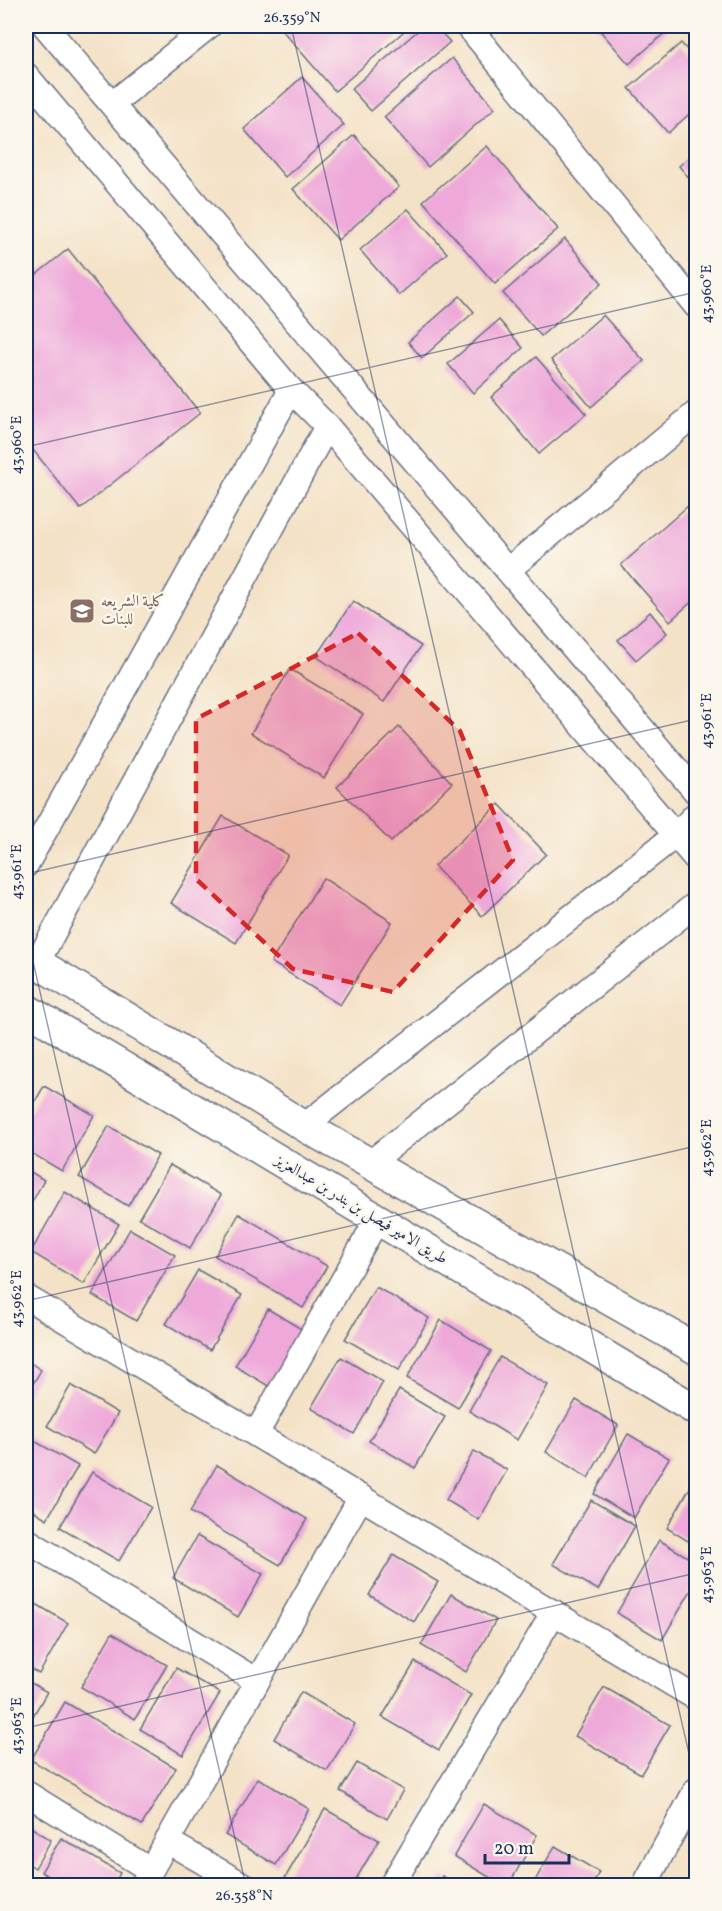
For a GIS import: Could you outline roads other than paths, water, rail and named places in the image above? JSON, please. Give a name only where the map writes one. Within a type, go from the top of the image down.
[{"type":"street","points":[[45,26],[696,792]]},
{"type":"street","points":[[112,104],[209,26]]},
{"type":"street","points":[[468,26],[696,306]]},
{"type":"street","points":[[26,75],[291,390],[327,426],[696,860]]},
{"type":"street","points":[[26,865],[291,390]]},
{"type":"street","points":[[508,570],[696,413]]},
{"type":"street","points":[[327,426],[31,960],[304,1126],[696,1349]]},
{"type":"street","points":[[304,1126],[676,835],[696,814]]},
{"type":"street","points":[[370,1163],[696,904]]},
{"type":"street","name":"طريق الامير فيصل بن بندر بن عبدالعزيز","points":[[26,1010],[696,1410]]},
{"type":"street","points":[[256,1434],[377,1220]]},
{"type":"street","points":[[26,1297],[696,1698]]},
{"type":"street","points":[[26,1793],[146,1878],[361,1497]]},
{"type":"street","points":[[26,1540],[257,1682]]},
{"type":"street","points":[[392,1886],[554,1612]]},
{"type":"street","points":[[644,1886],[696,1790]]},
{"type":"street","points":[[167,1841],[245,1886]]},
{"type":"place","name":"كلية الشريعه للبنات","points":[[82,611]]}]
